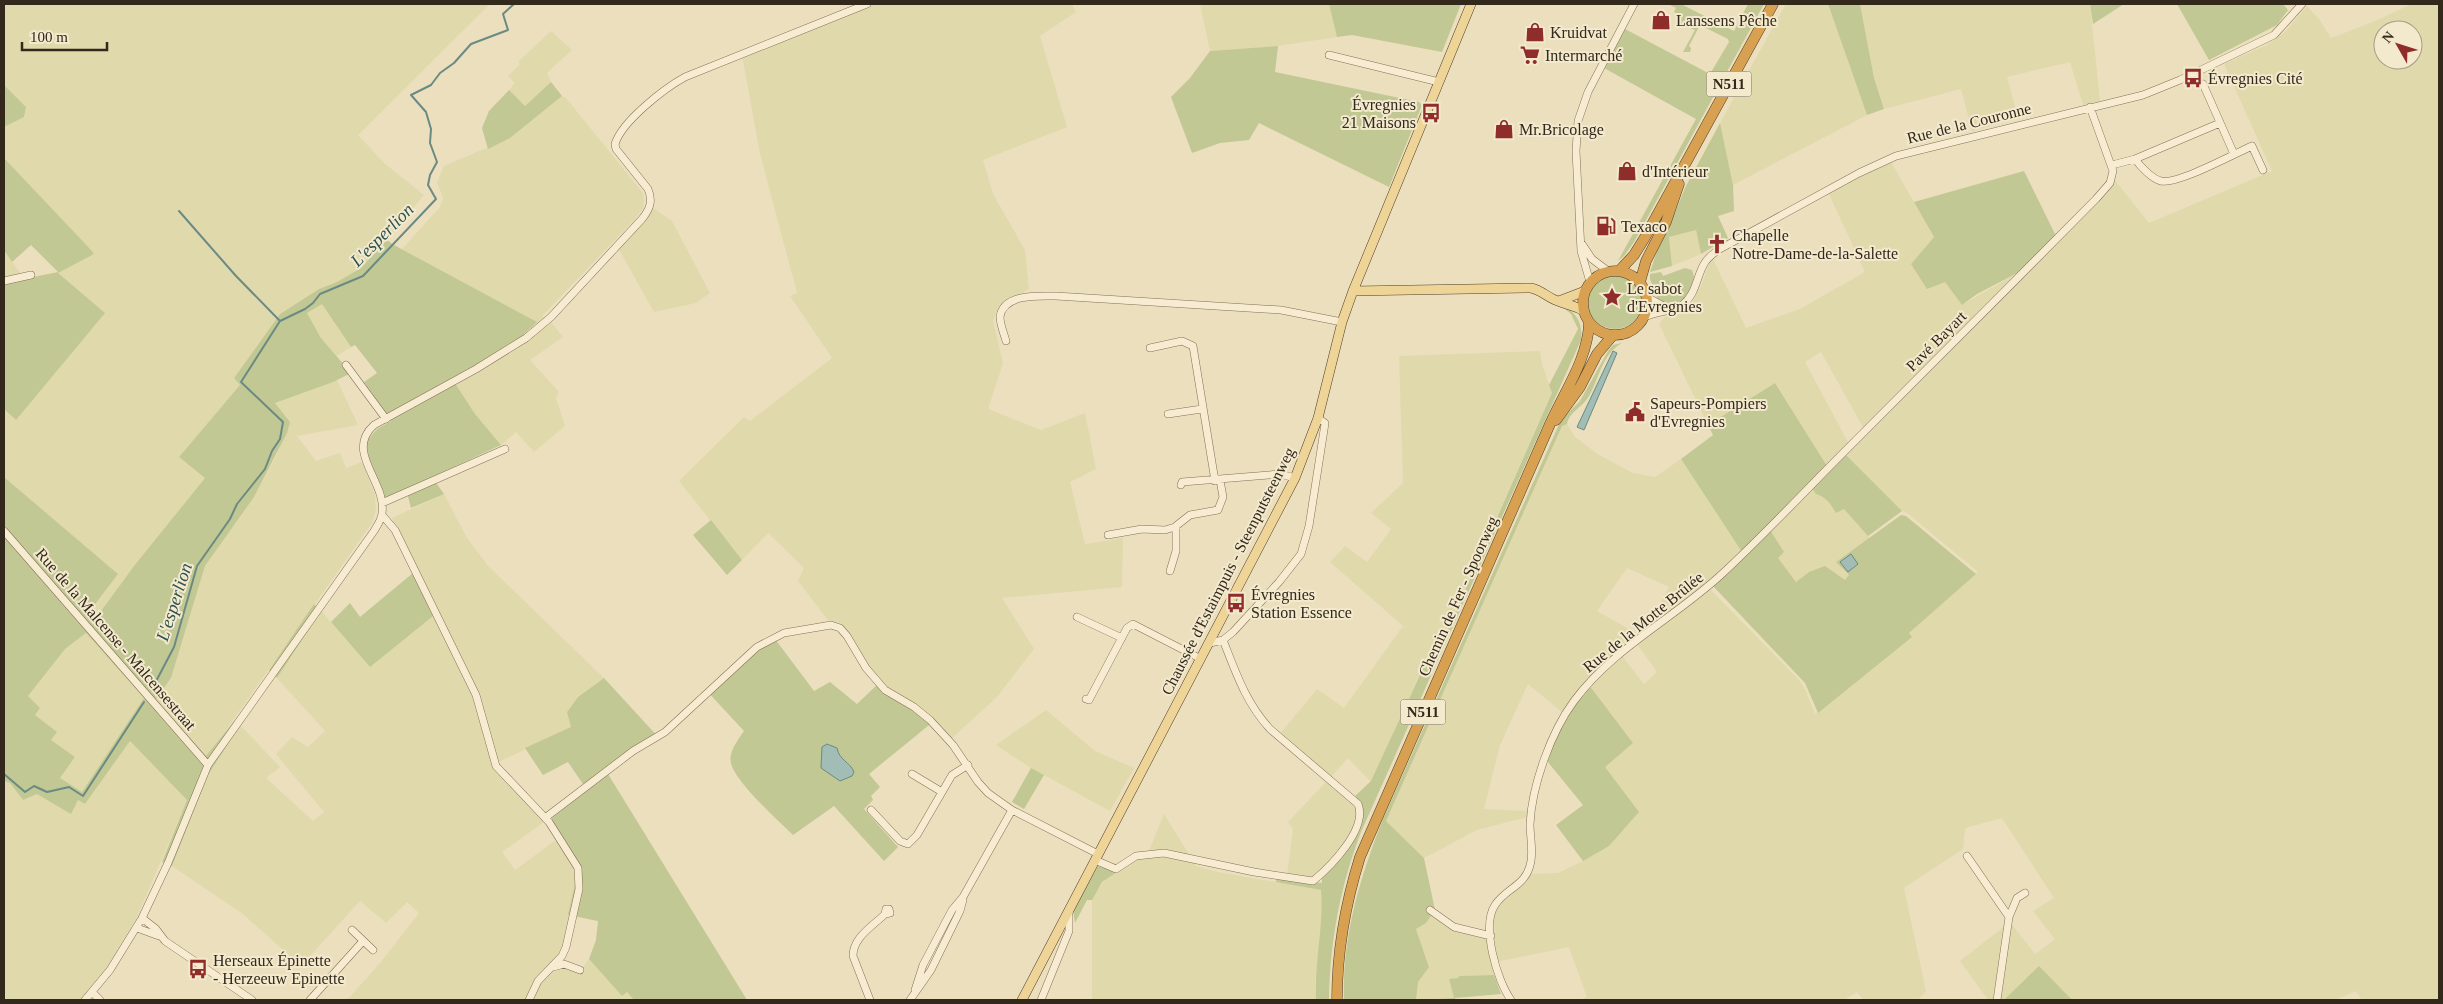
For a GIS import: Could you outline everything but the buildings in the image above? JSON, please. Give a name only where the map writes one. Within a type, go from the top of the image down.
[{"type":"highway","name":"N511","points":[[1619,271],[1644,239],[1773,4]]},
{"type":"highway","name":"N511","points":[[1640,282],[1646,261],[1672,208],[1685,164]]},
{"type":"highway","points":[[1613,336],[1596,329],[1589,323],[1584,312],[1587,287],[1608,271],[1631,274],[1640,282],[1647,297],[1645,317]]},
{"type":"highway","name":"Chemin de Fer - Spoorweg","points":[[1547,433],[1580,387],[1597,354],[1613,336],[1632,331],[1645,317]]},
{"type":"highway","name":"Chemin de Fer - Spoorweg","points":[[1337,1000],[1337,965],[1343,923],[1360,857],[1557,408],[1583,354],[1588,337],[1589,323]]},
{"type":"main road","name":"Chaussée d'Estaimpuis - Steenputsteenweg","points":[[1022,1000],[1295,478],[1318,418],[1342,322],[1353,292],[1471,4]]},
{"type":"main road","points":[[1558,301],[1587,287]]},
{"type":"main road","points":[[1353,292],[1531,288],[1584,312]]},
{"type":"street","points":[[85,1000],[110,970],[142,918],[168,863],[208,765],[374,531],[382,515],[382,503],[362,446],[366,432],[526,338],[551,317],[642,219],[651,206],[651,196],[642,181],[616,149],[615,144],[622,131],[658,94],[685,77],[867,4]]},
{"type":"street","points":[[1587,287],[1581,251],[1576,151],[1578,121],[1588,92],[1634,4]]},
{"type":"street","name":"Rue de la Couronne","points":[[1645,317],[1678,308],[1690,298],[1705,262],[1718,250],[1859,173],[1896,156],[1936,144],[2143,95],[2242,52],[2274,35],[2302,4]]},
{"type":"street","points":[[1329,55],[1439,82]]},
{"type":"street","points":[[2202,84],[2234,154]]},
{"type":"street","points":[[2090,107],[2112,165],[2135,158],[2220,123]]},
{"type":"street","points":[[2135,158],[2159,181],[2166,181],[2182,178],[2252,146],[2263,170]]},
{"type":"street","name":"Pavé Bayart","points":[[1723,573],[2096,199],[2110,182],[2113,171],[2112,165]]},
{"type":"street","points":[[1582,244],[1592,259],[1608,271]]},
{"type":"street","points":[[4,281],[31,275]]},
{"type":"street","points":[[1006,341],[1000,318],[1003,312],[1011,303],[1029,296],[1281,310],[1342,322]]},
{"type":"street","points":[[1647,297],[1669,309]]},
{"type":"street","points":[[1108,535],[1142,529],[1165,530],[1175,527],[1190,514],[1218,510],[1223,497],[1217,480],[1202,409],[1193,346],[1182,341],[1150,348]]},
{"type":"street","points":[[346,365],[386,419]]},
{"type":"street","points":[[1168,414],[1202,409]]},
{"type":"street","points":[[1210,643],[1223,640],[1279,582],[1301,554],[1310,526],[1325,423],[1318,418]]},
{"type":"street","points":[[382,503],[505,449]]},
{"type":"street","points":[[1182,485],[1182,482],[1280,474],[1295,478]]},
{"type":"street","points":[[382,515],[395,530],[476,695],[496,766],[545,818],[575,863],[580,878],[566,947],[562,956],[538,981],[529,1000]]},
{"type":"street","points":[[1170,570],[1176,550],[1175,527]]},
{"type":"street","name":"Rue de la Malcense - Malcensestraat","points":[[4,531],[208,765]]},
{"type":"street","name":"Rue de la Motte Brûlée","points":[[1511,1000],[1498,977],[1491,936],[1491,921],[1495,904],[1520,884],[1531,861],[1530,824],[1542,764],[1569,708],[1587,686],[1615,660],[1723,573]]},
{"type":"street","points":[[1077,617],[1122,638]]},
{"type":"street","points":[[1086,699],[1089,700],[1127,628],[1133,624],[1201,659]]},
{"type":"street","points":[[545,818],[633,751],[664,732],[757,647],[784,633],[822,625],[832,625],[840,628],[885,690],[914,707],[930,720],[953,745],[978,782],[988,793],[1012,810],[1116,869],[1136,856],[1164,853],[1254,872],[1313,881],[1342,852],[1358,822],[1360,809],[1353,799],[1259,718],[1243,693],[1223,640]]},
{"type":"street","points":[[871,810],[900,841],[908,844],[917,834],[952,775],[968,765]]},
{"type":"street","points":[[912,774],[942,792]]},
{"type":"street","points":[[910,1000],[915,990],[931,970],[960,911],[963,897],[1012,810]]},
{"type":"street","points":[[1967,856],[2010,918]]},
{"type":"street","points":[[1997,1000],[2010,918],[2017,898],[2025,893]]},
{"type":"street","points":[[1040,1000],[1069,931],[1069,910]]},
{"type":"street","points":[[1430,910],[1454,927],[1491,936]]},
{"type":"street","points":[[870,1000],[853,956],[853,950],[859,938],[885,914]]},
{"type":"street","points":[[142,918],[156,929],[159,936]]},
{"type":"street","points":[[136,928],[159,936],[252,1000]]},
{"type":"street","points":[[352,930],[373,950]]},
{"type":"street","points":[[310,1000],[363,941]]},
{"type":"street","points":[[552,968],[564,964],[580,970]]},
{"type":"street","points":[[92,992],[100,1000]]},
{"type":"shaded area","points":[[4,4],[490,4],[358,135],[384,163],[424,195],[375,255],[361,268],[337,282],[319,289],[280,314],[234,378],[240,385],[179,457],[205,478],[134,566],[93,622],[87,616],[118,574],[4,477],[4,409],[16,420],[58,272],[94,254],[4,158],[4,127],[24,117],[26,107],[4,85]]},
{"type":"shaded area","points":[[867,4],[1072,4],[1076,12],[1040,36],[1067,127],[983,160],[993,194],[1025,250],[1029,289],[999,305],[993,321],[1003,363],[988,409],[1041,430],[1085,413],[1096,469],[1070,482],[1085,544],[1123,538],[1122,587],[1002,598],[1034,649],[997,697],[951,739],[880,682],[840,623],[828,620],[798,581],[804,568],[768,533],[742,560],[679,481],[744,417],[750,421],[832,358],[790,296],[797,293],[760,154],[742,55]]},
{"type":"shaded area","points":[[1200,4],[1329,4],[1337,37],[1278,46],[1210,51]]},
{"type":"shaded area","points":[[1786,4],[1828,4],[1867,115],[1733,185],[1720,123]]},
{"type":"shaded area","points":[[1860,4],[2090,4],[2100,101],[2083,105],[2070,62],[2007,77],[2018,118],[1972,131],[1961,89],[1884,109],[1874,78]]},
{"type":"shaded area","points":[[2411,4],[2439,4],[2439,1000],[2362,1000],[2356,991],[2335,1000],[1988,1000],[1960,961],[2010,922],[2035,954],[2055,939],[2033,911],[2054,898],[2002,818],[1965,828],[1963,849],[1904,888],[1926,991],[1918,1000],[1863,1000],[1857,992],[1844,1000],[1580,1000],[1587,997],[1569,947],[1496,962],[1494,921],[1496,909],[1520,887],[1529,874],[1558,873],[1583,861],[1604,766],[1633,743],[1589,685],[1622,656],[1644,684],[1657,672],[1637,644],[1709,588],[1799,680],[1806,691],[1815,714],[1911,637],[1909,633],[1978,572],[1906,512],[1902,511],[1845,454],[2114,179],[2149,223],[2272,171],[2224,64],[2267,45],[2286,31],[2307,6],[2319,19],[2331,38],[2373,22],[2373,70],[2423,70],[2423,20],[2378,20]]},
{"type":"shaded area","points":[[551,31],[572,50],[547,73],[551,82],[525,106],[509,90],[515,83],[508,76],[520,64],[518,62]]},
{"type":"shaded area","points":[[562,96],[566,98],[643,193],[644,199],[643,208],[636,218],[542,316],[551,322],[563,337],[530,360],[559,392],[556,398],[565,426],[534,452],[516,432],[501,445],[475,414],[453,380],[515,342],[536,322],[402,249],[440,207],[443,198],[437,182],[444,166],[510,138]]},
{"type":"shaded area","points":[[1891,162],[1934,237],[1911,264],[1945,281],[1962,305],[2021,271],[1864,429],[1821,352],[1805,362],[1849,444],[1827,466],[1775,383],[1708,425],[1659,324],[1665,317],[1681,312],[1690,306],[1701,286],[1712,257],[1746,328],[1800,309],[1865,272],[1828,192]]},
{"type":"shaded area","points":[[649,205],[672,221],[710,293],[696,303],[654,312],[617,246]]},
{"type":"shaded area","points":[[1696,230],[1701,254],[1672,266],[1669,237]]},
{"type":"shaded area","points":[[4,250],[12,262],[23,277],[4,283]]},
{"type":"shaded area","points":[[322,303],[351,347],[337,356],[321,338],[307,313]]},
{"type":"shaded area","points":[[1540,351],[1542,364],[1552,393],[1435,656],[1430,651],[1371,782],[1348,758],[1331,777],[1279,735],[1317,689],[1344,708],[1403,626],[1330,562],[1345,546],[1367,562],[1391,529],[1371,513],[1403,483],[1399,356]]},
{"type":"shaded area","points":[[337,380],[358,425],[297,436],[316,461],[340,453],[346,468],[362,462],[375,494],[376,509],[372,523],[207,757],[156,699],[171,678],[205,566],[254,497],[276,457],[290,422],[275,403]]},
{"type":"shaded area","points":[[1567,424],[1575,437],[1599,455],[1633,473],[1655,477],[1681,459],[1742,552],[1665,617],[1658,607],[1669,587],[1627,568],[1597,611],[1641,636],[1594,673],[1563,713],[1528,684],[1500,745],[1484,809],[1528,811],[1527,817],[1477,830],[1424,858],[1386,821],[1562,426]]},
{"type":"shaded area","points":[[1812,488],[1828,501],[1836,513],[1844,508],[1870,538],[1836,562],[1849,576],[1845,580],[1809,572],[1796,582],[1777,558],[1770,530]]},
{"type":"shaded area","points":[[444,494],[467,538],[489,567],[604,678],[578,697],[567,712],[572,727],[492,765],[544,822],[502,852],[515,870],[556,840],[575,870],[575,884],[562,948],[555,960],[583,967],[589,959],[622,996],[627,992],[634,1000],[347,1000],[381,962],[419,913],[407,902],[386,923],[360,901],[301,966],[243,914],[172,866],[208,775],[240,725],[280,767],[266,778],[313,821],[324,812],[276,754],[292,737],[308,747],[325,731],[277,678],[321,611],[370,667],[413,573],[417,569],[392,518]]},
{"type":"shaded area","points":[[86,633],[145,698],[82,792],[59,778],[75,757],[51,740],[56,732],[35,715],[28,696],[65,649]]},
{"type":"shaded area","points":[[1046,710],[1095,751],[1134,768],[1110,811],[1031,768],[996,745]]},
{"type":"shaded area","points":[[130,741],[187,800],[137,917],[107,967],[80,1000],[4,1000],[4,781],[10,783],[23,800],[37,794],[78,800],[85,804]]},
{"type":"shaded area","points":[[1328,780],[1352,799],[1358,810],[1353,828],[1341,850],[1314,877],[1287,875],[1293,829],[1288,822]]},
{"type":"shaded area","points":[[1164,814],[1190,856],[1149,851]]},
{"type":"shaded area","points":[[1157,855],[1193,860],[1196,866],[1218,872],[1321,890],[1323,913],[1315,980],[1316,1000],[1092,1000],[1092,900],[1095,892],[1108,876],[1135,859]]},
{"type":"shaded area","points":[[1433,914],[1448,927],[1462,933],[1487,939],[1494,975],[1459,976],[1458,978],[1449,979],[1454,998],[1416,1000],[1417,982],[1429,966],[1416,929],[1426,923]]},
{"type":"green space","points":[[1329,4],[1461,4],[1442,52],[1352,35],[1337,37]]},
{"type":"green space","points":[[1668,4],[1681,4],[1734,31],[1748,4],[1764,4],[1634,242],[1618,261],[1696,119],[1604,68],[1625,29],[1710,74],[1729,42],[1728,39],[1700,25],[1689,46],[1691,48],[1690,52],[1683,52],[1695,30],[1676,22],[1678,15],[1674,12],[1676,8]]},
{"type":"green space","points":[[1828,4],[1860,4],[1874,78],[1884,109],[1867,115]]},
{"type":"green space","points":[[2090,4],[2124,4],[2093,24]]},
{"type":"green space","points":[[2177,4],[2283,4],[2288,10],[2277,25],[2209,60]]},
{"type":"green space","points":[[1278,46],[1275,72],[1419,102],[1422,105],[1389,187],[1259,123],[1249,140],[1220,143],[1192,153],[1171,97],[1190,78],[1210,51]]},
{"type":"green space","points":[[551,82],[562,96],[510,138],[488,149],[482,128],[489,111],[509,90],[525,106]]},
{"type":"green space","points":[[4,85],[26,107],[24,117],[4,127]]},
{"type":"green space","points":[[1720,123],[1733,185],[1734,211],[1718,216],[1728,238],[1701,254],[1696,230],[1669,237],[1672,266],[1650,272],[1659,245],[1670,225],[1685,188]]},
{"type":"green space","points":[[4,158],[94,254],[58,273],[105,313],[16,420],[4,409],[4,283],[58,272],[31,245],[12,262],[4,250]]},
{"type":"green space","points":[[2024,171],[2056,236],[2021,271],[1977,294],[1962,305],[1945,282],[1927,289],[1911,264],[1934,237],[1914,202]]},
{"type":"green space","points":[[387,240],[537,322],[515,342],[453,380],[475,414],[501,445],[432,477],[444,494],[411,508],[406,489],[384,499],[366,454],[366,442],[377,429],[391,421],[364,382],[377,373],[355,345],[351,347],[322,304],[307,313],[321,338],[351,373],[333,382],[275,403],[290,422],[287,433],[254,497],[205,566],[171,678],[156,699],[206,756],[235,720],[240,725],[208,775],[172,866],[162,862],[187,800],[130,741],[85,804],[78,800],[71,814],[37,794],[23,800],[10,783],[4,781],[4,477],[118,574],[87,615],[93,622],[134,566],[205,478],[179,457],[240,385],[234,378],[280,314],[319,289],[337,282],[361,268]],"holes":[[[86,633],[144,698],[82,792],[60,778],[75,757],[51,740],[57,732],[35,715],[40,708],[28,696],[65,649]]]},
{"type":"green space","points":[[1685,268],[1692,270],[1694,277],[1687,295],[1672,304],[1659,303],[1650,274],[1661,272],[1663,276]]},
{"type":"green space","points":[[1610,275],[1620,275],[1630,279],[1638,287],[1642,302],[1638,317],[1630,325],[1620,329],[1610,329],[1600,325],[1592,317],[1588,307],[1588,297],[1592,287],[1600,279]]},
{"type":"green space","points":[[1560,305],[1570,310],[1577,318],[1581,328],[1581,340],[1361,832],[1347,873],[1334,935],[1329,1000],[1316,1000],[1316,972],[1322,904],[1321,890],[1276,882],[1277,877],[1322,883],[1322,879],[1319,877],[1361,819],[1363,809],[1354,797],[1371,781],[1431,651],[1436,656],[1552,393],[1549,385],[1578,329],[1571,314]]},
{"type":"green space","points":[[1622,343],[1605,360],[1593,389],[1586,400],[1570,416],[1567,424],[1562,426],[1386,821],[1424,858],[1435,910],[1426,923],[1416,929],[1429,967],[1418,982],[1416,1000],[1344,1000],[1344,977],[1349,930],[1360,885],[1383,819],[1561,420],[1580,401],[1608,351],[1613,345]]},
{"type":"green space","points":[[1775,383],[1827,466],[1742,552],[1681,459],[1713,435],[1708,425]]},
{"type":"green space","points":[[1845,454],[1902,511],[1868,536],[1844,509],[1836,513],[1828,502],[1816,494],[1812,488]]},
{"type":"green space","points":[[1901,515],[1906,516],[1976,574],[1909,633],[1912,637],[1818,713],[1805,683],[1713,586],[1770,530],[1784,552],[1778,558],[1796,582],[1809,572],[1825,566],[1845,580],[1849,575],[1836,562]]},
{"type":"green space","points":[[711,520],[742,560],[727,575],[693,535]]},
{"type":"green space","points":[[413,573],[433,616],[370,667],[331,622],[350,603],[360,617]]},
{"type":"green space","points":[[314,604],[321,611],[277,678],[269,670]]},
{"type":"green space","points":[[772,635],[814,691],[830,682],[857,704],[880,682],[934,721],[869,774],[880,787],[871,796],[873,800],[864,809],[898,847],[884,861],[834,806],[793,835],[748,790],[734,771],[730,759],[731,755],[734,746],[744,731],[706,690],[749,651]]},
{"type":"green space","points":[[604,678],[660,739],[634,754],[608,774],[747,1000],[634,1000],[627,992],[622,996],[589,959],[596,940],[598,921],[568,915],[575,884],[575,871],[556,840],[560,836],[551,819],[587,790],[568,762],[543,775],[525,748],[571,727],[567,712],[578,697]]},
{"type":"green space","points":[[1589,685],[1633,743],[1605,767],[1639,812],[1609,846],[1583,861],[1556,825],[1583,805],[1547,761],[1565,718]]},
{"type":"green space","points":[[1031,768],[1044,775],[1024,809],[1012,802]]},
{"type":"green space","points":[[1098,866],[1117,872],[1102,882],[1092,900],[1087,900],[1075,923],[1073,910]]},
{"type":"green space","points":[[2039,966],[2072,1000],[2004,1000]]},
{"type":"green space","points":[[1494,975],[1501,994],[1455,998],[1455,1000],[1416,1000],[1454,998],[1449,979],[1458,978],[1459,976]]},
{"type":"water","points":[[1613,351],[1617,353],[1584,430],[1577,427]]},
{"type":"water","points":[[1851,554],[1858,564],[1848,572],[1840,562]]},
{"type":"water","points":[[827,744],[837,748],[840,755],[854,772],[852,776],[840,781],[821,768],[822,747]]},
{"type":"waterway","name":"L'esperlion","points":[[152,689],[174,647],[197,566],[230,519],[237,504],[265,469],[272,451],[280,439],[283,422],[241,382],[280,321],[305,309],[320,294],[363,276],[436,199],[428,185],[430,175],[437,162],[430,143],[431,129],[426,112],[411,95],[431,85],[440,73],[454,63],[471,44],[508,30],[503,14],[514,4]]},
{"type":"waterway","points":[[179,211],[236,276],[280,321]]},
{"type":"waterway","name":"L'esperlion","points":[[4,774],[25,792],[34,786],[47,792],[69,787],[83,796],[144,702]]},
{"type":"place","name":"Lanssens Pêche","points":[[1661,20]]},
{"type":"place","name":"Kruidvat","points":[[1535,32]]},
{"type":"place","name":"Intermarché","points":[[1530,55]]},
{"type":"place","name":"Évregnies Cité","points":[[2193,78]]},
{"type":"place","name":"Évregnies 21 Maisons","points":[[1431,113]]},
{"type":"place","name":"Mr.Bricolage","points":[[1504,129]]},
{"type":"place","name":"d'Intérieur","points":[[1627,171]]},
{"type":"place","name":"Texaco","points":[[1606,226]]},
{"type":"place","name":"Chapelle Notre-Dame-de-la-Salette","points":[[1717,244]]},
{"type":"place","name":"Le sabot d'Evregnies","points":[[1612,297]]},
{"type":"place","name":"Sapeurs-Pompiers d'Evregnies","points":[[1635,412]]},
{"type":"place","name":"Évregnies Station Essence","points":[[1236,603]]},
{"type":"place","name":"Herseaux Épinette - Herzeeuw Epinette","points":[[198,969]]}]
